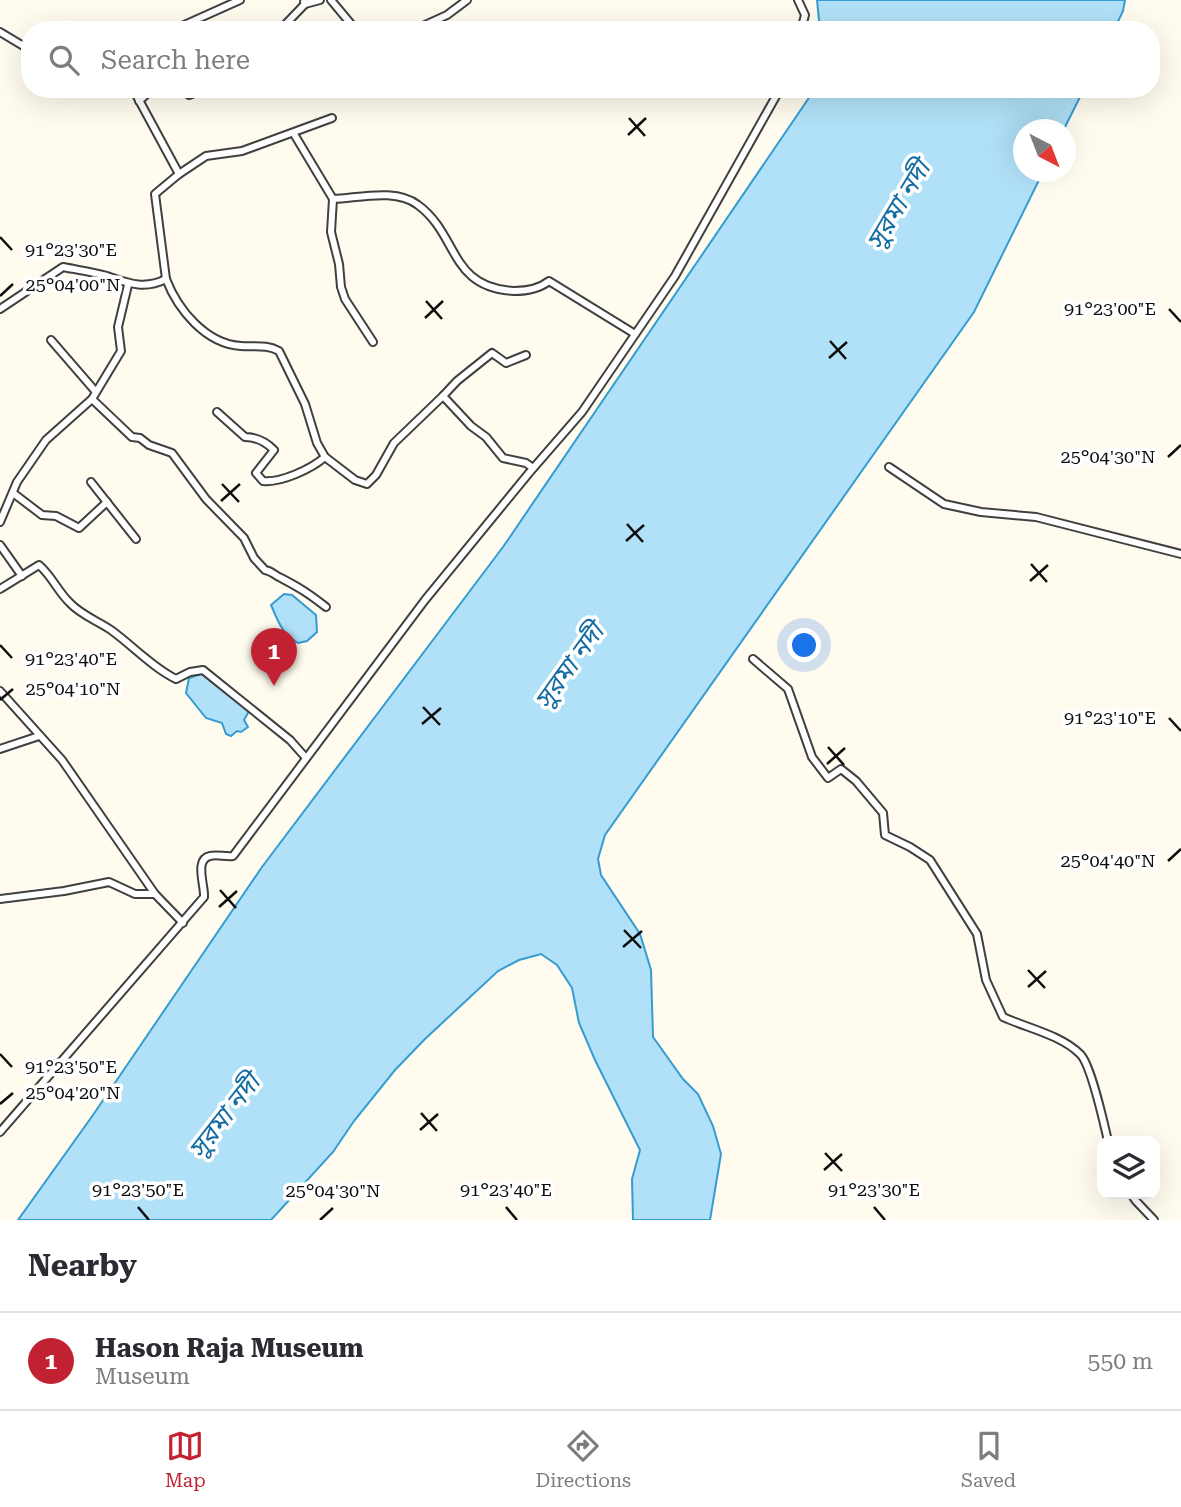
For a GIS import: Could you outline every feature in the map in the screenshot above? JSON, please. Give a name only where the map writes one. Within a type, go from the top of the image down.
[{"type":"street","points":[[193,21],[240,0]]},
{"type":"street","points":[[288,21],[304,2],[320,0]]},
{"type":"street","points":[[331,0],[348,21]]},
{"type":"street","points":[[434,21],[467,0]]},
{"type":"street","points":[[798,0],[805,15],[803,21]]},
{"type":"street","points":[[0,32],[21,45]]},
{"type":"street","points":[[138,98],[179,174]]},
{"type":"street","points":[[139,101],[142,98]]},
{"type":"street","points":[[0,1132],[204,897],[201,864],[204,859],[209,856],[233,856],[425,600],[582,412],[675,276],[775,98]]},
{"type":"street","points":[[332,118],[242,151],[206,156],[179,174],[155,197],[166,279],[170,290],[193,323],[218,340],[239,346],[262,345],[279,351],[305,404],[317,443],[325,457],[355,480],[367,484],[376,475],[394,443],[457,381],[492,353],[506,363],[526,355]]},
{"type":"street","points":[[293,134],[333,199],[331,232],[339,264],[341,287],[345,299],[373,342]]},
{"type":"street","points":[[333,199],[383,195],[418,204],[435,222],[463,267],[476,282],[505,290],[526,291],[549,281],[635,334]]},
{"type":"street","points":[[0,309],[63,267],[106,276],[128,285],[140,286],[166,279]]},
{"type":"street","points":[[0,522],[17,482],[46,440],[92,399],[121,351],[118,327],[128,285]]},
{"type":"street","points":[[51,340],[96,392]]},
{"type":"street","points":[[443,396],[471,426],[486,437],[503,458],[526,463],[533,468]]},
{"type":"street","points":[[92,399],[132,438],[140,438],[149,445],[172,453],[206,499],[244,538],[254,558],[265,570],[301,587],[326,607]]},
{"type":"street","points":[[218,412],[245,437],[254,437],[274,450],[256,473],[263,481],[276,483],[303,469],[314,467],[325,457]]},
{"type":"street","points":[[889,467],[944,504],[981,512],[1036,517],[1181,554]]},
{"type":"street","points":[[91,482],[136,539]]},
{"type":"street","points":[[13,493],[42,515],[55,516],[79,528],[107,502]]},
{"type":"street","points":[[0,506],[6,511]]},
{"type":"street","points":[[0,545],[22,576]]},
{"type":"street","points":[[0,589],[40,565],[70,604],[128,642],[158,670],[176,679],[190,672],[203,670],[290,740],[306,758]]},
{"type":"street","points":[[754,659],[788,689],[812,757],[828,778],[841,769],[856,781],[883,813],[885,835],[930,860],[977,934],[986,980],[1003,1017],[1058,1040],[1082,1055],[1107,1136]]},
{"type":"street","points":[[0,691],[62,760],[155,894],[183,923]]},
{"type":"street","points":[[0,749],[39,736]]},
{"type":"street","points":[[0,899],[108,882],[135,894],[155,894]]},
{"type":"street","points":[[1135,1199],[1154,1220]]},
{"type":"water","points":[[817,0],[1125,0],[1118,21],[819,21]]},
{"type":"water","name":"সুরমা নদী","points":[[809,98],[1080,98],[1069,119],[1013,119],[1013,182],[1038,182],[974,312],[605,835],[598,859],[601,875],[640,934],[651,970],[653,1037],[683,1079],[698,1094],[713,1126],[721,1154],[710,1220],[633,1220],[632,1179],[640,1150],[579,1023],[572,988],[557,965],[541,954],[519,960],[498,971],[425,1039],[395,1070],[333,1152],[271,1220],[18,1220],[262,867],[503,547]]},
{"type":"water","points":[[284,594],[292,595],[316,615],[317,632],[307,641],[298,643],[278,622],[271,605]]},
{"type":"water","points":[[204,673],[246,707],[249,711],[244,720],[248,727],[231,736],[226,734],[222,723],[206,718],[186,693],[189,678]]},
{"type":"place","name":"Hason Raja Museum","points":[[274,686]]}]
